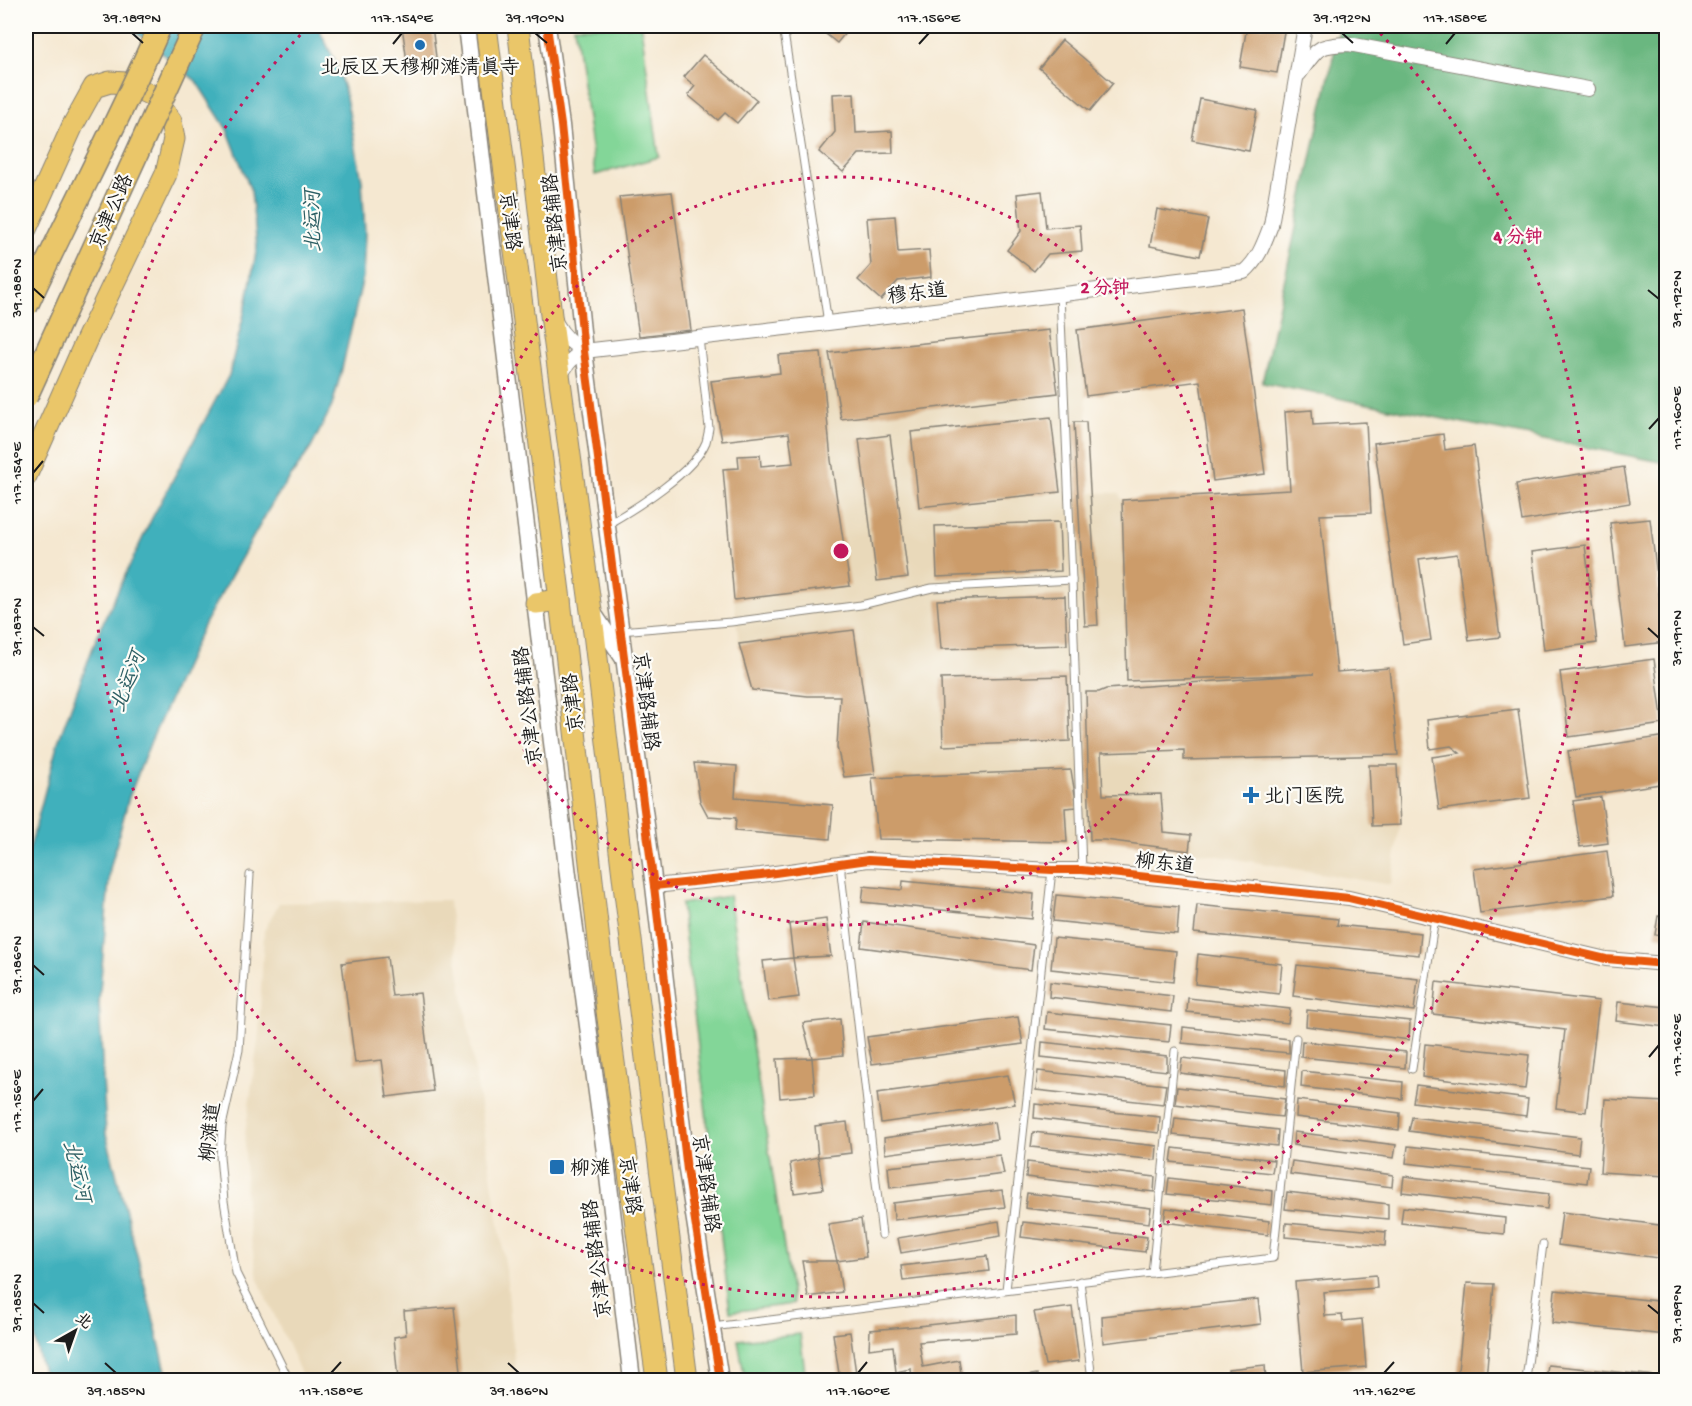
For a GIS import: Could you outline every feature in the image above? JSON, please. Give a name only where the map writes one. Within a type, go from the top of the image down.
[{"type":"highway","name":"京津公路","points":[[26,307],[160,26]]},
{"type":"highway","name":"京津公路","points":[[26,397],[195,26]]},
{"type":"main road","name":"京津路","points":[[486,26],[560,600],[606,1000],[657,1380]]},
{"type":"main road","name":"京津路","points":[[518,26],[551,315],[591,609],[607,632],[623,881],[687,1380]]},
{"type":"main road","points":[[26,229],[73,125],[94,87],[110,82],[126,83],[153,96],[171,121],[174,139],[166,174],[86,341],[26,476]]},
{"type":"main road","points":[[536,603],[560,600]]},
{"type":"street","name":"京津公路辅路","points":[[466,26],[570,892],[606,1160],[632,1380]]},
{"type":"street","name":"京津路辅路","points":[[547,26],[561,125],[584,351],[608,525],[607,632],[626,662],[687,1170],[720,1380]]},
{"type":"street","points":[[1296,78],[1305,26]]},
{"type":"street","points":[[1296,78],[1320,47],[1330,44],[1349,44],[1588,89]]},
{"type":"street","name":"穆东道","points":[[584,351],[828,324],[1244,272],[1260,255],[1271,225],[1296,78]]},
{"type":"street","points":[[551,315],[564,337],[584,351]]},
{"type":"street","points":[[559,378],[574,356],[584,351]]},
{"type":"street","name":"柳东道","points":[[654,885],[761,875],[868,860],[1082,870],[1349,898],[1605,959],[1666,964]]},
{"type":"lane","points":[[783,26],[828,324]]},
{"type":"lane","points":[[1060,294],[1082,870]]},
{"type":"lane","points":[[608,525],[641,504],[691,465],[705,443],[709,428],[699,338]]},
{"type":"lane","points":[[607,632],[731,622],[861,605],[932,588],[1072,580]]},
{"type":"lane","points":[[840,864],[882,1235]]},
{"type":"lane","points":[[1006,1290],[1052,870]]},
{"type":"lane","name":"柳滩道","points":[[250,875],[239,1050],[222,1126],[220,1156],[224,1201],[236,1273],[289,1380]]},
{"type":"lane","points":[[1412,1069],[1434,918]]},
{"type":"lane","points":[[712,1327],[1273,1258],[1296,1038]]},
{"type":"lane","points":[[1152,1273],[1175,1051]]},
{"type":"lane","points":[[1527,1380],[1543,1244]]},
{"type":"lane","points":[[1080,1281],[1092,1380]]},
{"type":"shaded area","points":[[1049,330],[1077,330],[1086,396],[1091,493],[1119,493],[1122,500],[1318,489],[1337,671],[1389,668],[1398,755],[1400,825],[1391,885],[1189,851],[1105,840],[1067,842],[878,839],[872,778],[874,775],[844,777],[837,747],[840,696],[808,696],[752,690],[739,644],[723,469],[793,464],[778,355],[829,353]]},
{"type":"shaded area","points":[[448,900],[506,1270],[516,1380],[304,1380],[258,1279],[246,1213],[245,1135],[259,1033],[264,931],[279,903]]},
{"type":"shaded area","points":[[1279,1374],[1344,1380],[1277,1380]]},
{"type":"green space","points":[[574,26],[641,26],[659,157],[595,175]]},
{"type":"green space","points":[[1340,26],[1666,26],[1666,463],[1262,383]]},
{"type":"green space","points":[[729,896],[793,1304],[730,1312],[681,904]]},
{"type":"green space","points":[[800,1334],[806,1380],[745,1380],[738,1340]]},
{"type":"water","name":"北运河","points":[[128,26],[316,26],[335,61],[345,92],[362,180],[365,233],[363,277],[332,406],[311,448],[273,502],[204,624],[151,741],[129,797],[110,869],[99,1003],[106,1134],[168,1380],[45,1380],[36,1345],[26,1253],[26,862],[58,742],[99,631],[151,520],[229,375],[257,247],[251,191],[228,131],[196,81]]},
{"type":"building","name":"北辰区天穆柳滩清真寺","points":[[402,26],[432,26],[437,65],[408,69]]},
{"type":"building","points":[[816,26],[851,26],[837,43]]},
{"type":"building","points":[[1247,26],[1285,26],[1277,73],[1240,67]]},
{"type":"building","points":[[1062,40],[1113,83],[1090,111],[1039,68]]},
{"type":"building","points":[[703,55],[757,100],[737,123],[725,113],[718,120],[688,95],[695,86],[684,77]]},
{"type":"building","points":[[854,93],[856,133],[892,131],[893,153],[859,154],[843,172],[819,152],[835,132],[833,94]]},
{"type":"building","points":[[1200,99],[1257,110],[1249,151],[1192,140]]},
{"type":"building","points":[[1042,191],[1046,228],[1080,225],[1082,251],[1048,254],[1034,271],[1007,250],[1021,231],[1017,194]]},
{"type":"building","points":[[672,192],[691,330],[639,336],[619,197]]},
{"type":"building","points":[[1157,209],[1208,219],[1200,256],[1150,246]]},
{"type":"building","points":[[895,216],[898,252],[929,250],[931,277],[898,281],[881,300],[858,280],[871,265],[867,218]]},
{"type":"building","points":[[1242,308],[1265,474],[1213,481],[1200,381],[1086,396],[1077,330]]},
{"type":"building","points":[[1049,330],[1058,393],[841,419],[829,353]]},
{"type":"building","points":[[821,352],[831,460],[850,586],[734,600],[723,469],[739,468],[738,456],[760,455],[761,466],[793,463],[789,433],[722,441],[711,381],[780,373],[778,355]]},
{"type":"building","points":[[1312,410],[1313,425],[1366,422],[1371,513],[1320,515],[1337,672],[1389,668],[1398,755],[1184,760],[1184,750],[1101,753],[1103,795],[1161,794],[1164,832],[1191,835],[1189,851],[1090,840],[1086,692],[1314,674],[1127,681],[1122,500],[1290,490],[1285,412]]},
{"type":"building","points":[[1051,417],[1060,492],[919,507],[911,432]]},
{"type":"building","points":[[1074,422],[1086,422],[1098,625],[1085,626]]},
{"type":"building","points":[[1443,434],[1445,450],[1474,446],[1500,637],[1469,641],[1457,554],[1419,559],[1431,640],[1403,644],[1374,443]]},
{"type":"building","points":[[890,435],[908,577],[877,581],[859,439]]},
{"type":"building","points":[[1624,467],[1630,503],[1522,521],[1516,484]]},
{"type":"building","points":[[1650,519],[1665,642],[1625,647],[1610,523]]},
{"type":"building","points":[[1059,522],[1061,571],[937,577],[935,526]]},
{"type":"building","points":[[1585,545],[1597,643],[1544,650],[1532,552]]},
{"type":"building","points":[[1065,596],[1067,645],[941,649],[937,600]]},
{"type":"building","points":[[854,630],[875,774],[844,777],[837,747],[840,696],[808,696],[752,690],[739,644]]},
{"type":"building","points":[[1654,659],[1663,724],[1569,737],[1560,672]]},
{"type":"building","points":[[1067,676],[1070,741],[943,746],[941,679]]},
{"type":"building","points":[[1518,709],[1530,798],[1439,810],[1432,757],[1460,753],[1451,746],[1430,749],[1427,720]]},
{"type":"building","points":[[1666,736],[1666,783],[1576,797],[1568,751]]},
{"type":"building","points":[[694,763],[737,766],[735,797],[833,805],[830,839],[735,831],[736,818],[708,816],[700,801]]},
{"type":"building","points":[[1369,765],[1397,765],[1400,825],[1372,826]]},
{"type":"building","points":[[1071,770],[1077,807],[1065,808],[1067,842],[878,839],[872,778]]},
{"type":"building","points":[[1601,797],[1608,843],[1580,847],[1573,801]]},
{"type":"building","points":[[1607,851],[1613,896],[1480,913],[1474,869]]},
{"type":"building","points":[[903,881],[1034,894],[1032,919],[862,902],[864,886],[902,890]]},
{"type":"building","points":[[1056,895],[1179,907],[1177,934],[1053,921]]},
{"type":"building","points":[[1197,905],[1338,919],[1337,925],[1421,933],[1419,955],[1194,933]]},
{"type":"building","points":[[1658,916],[1666,917],[1666,937],[1655,935]]},
{"type":"building","points":[[826,919],[831,956],[793,958],[789,924]]},
{"type":"building","points":[[864,922],[1034,945],[1031,970],[861,947]]},
{"type":"building","points":[[1054,938],[1176,951],[1173,982],[1051,969]]},
{"type":"building","points":[[1198,954],[1282,964],[1279,994],[1195,984]]},
{"type":"building","points":[[387,957],[392,996],[420,993],[433,1091],[387,1097],[382,1060],[355,1063],[342,963]]},
{"type":"building","points":[[793,958],[799,997],[768,1001],[763,961]]},
{"type":"building","points":[[1297,965],[1418,979],[1414,1011],[1293,996]]},
{"type":"building","points":[[1050,982],[1173,996],[1171,1012],[1049,997]]},
{"type":"building","points":[[1436,982],[1599,1001],[1586,1112],[1556,1108],[1565,1030],[1433,1014]]},
{"type":"building","points":[[1188,998],[1290,1009],[1288,1023],[1187,1012]]},
{"type":"building","points":[[1618,1002],[1666,1007],[1666,1027],[1616,1021]]},
{"type":"building","points":[[1307,1010],[1410,1021],[1409,1040],[1306,1026]]},
{"type":"building","points":[[1047,1012],[1171,1025],[1169,1042],[1045,1029]]},
{"type":"building","points":[[1018,1017],[1023,1044],[872,1064],[867,1037]]},
{"type":"building","points":[[840,1019],[843,1055],[812,1058],[803,1023]]},
{"type":"building","points":[[1183,1027],[1289,1039],[1289,1053],[1182,1043]]},
{"type":"building","points":[[1302,1041],[1406,1052],[1405,1068],[1301,1057]]},
{"type":"building","points":[[1042,1042],[1167,1056],[1167,1071],[1041,1057]]},
{"type":"building","points":[[1425,1044],[1529,1055],[1525,1089],[1422,1077]]},
{"type":"building","points":[[812,1058],[815,1095],[780,1098],[777,1059]]},
{"type":"building","points":[[1182,1058],[1286,1070],[1285,1086],[1180,1073]]},
{"type":"building","points":[[1038,1071],[1166,1085],[1163,1104],[1036,1090]]},
{"type":"building","points":[[1302,1071],[1403,1082],[1402,1099],[1301,1087]]},
{"type":"building","points":[[1008,1075],[1015,1104],[881,1123],[877,1093]]},
{"type":"building","points":[[1416,1085],[1528,1099],[1526,1116],[1413,1102]]},
{"type":"building","points":[[1177,1087],[1285,1099],[1282,1117],[1175,1104]]},
{"type":"building","points":[[1605,1099],[1666,1102],[1666,1176],[1600,1172]]},
{"type":"building","points":[[1297,1100],[1400,1113],[1399,1130],[1296,1117]]},
{"type":"building","points":[[1035,1104],[1160,1117],[1159,1133],[1034,1118]]},
{"type":"building","points":[[1412,1117],[1580,1137],[1578,1154],[1409,1131]]},
{"type":"building","points":[[1175,1118],[1278,1130],[1277,1146],[1173,1135]]},
{"type":"building","points":[[847,1122],[851,1153],[818,1157],[815,1126]]},
{"type":"building","points":[[994,1122],[997,1139],[885,1154],[884,1138]]},
{"type":"building","points":[[1033,1132],[1157,1146],[1156,1160],[1031,1147]]},
{"type":"building","points":[[1294,1132],[1396,1145],[1394,1158],[1293,1145]]},
{"type":"building","points":[[1408,1146],[1589,1166],[1587,1183],[1406,1163]]},
{"type":"building","points":[[1173,1148],[1274,1160],[1272,1173],[1171,1162]]},
{"type":"building","points":[[1000,1155],[1004,1174],[890,1188],[888,1167]]},
{"type":"building","points":[[818,1157],[823,1189],[794,1193],[790,1163]]},
{"type":"building","points":[[1292,1161],[1393,1175],[1392,1187],[1290,1174]]},
{"type":"building","points":[[1027,1162],[1155,1177],[1154,1192],[1026,1177]]},
{"type":"building","points":[[1404,1176],[1549,1194],[1547,1209],[1402,1192]]},
{"type":"building","points":[[1169,1178],[1273,1191],[1272,1205],[1167,1194]]},
{"type":"building","points":[[1002,1190],[1005,1207],[894,1220],[893,1203]]},
{"type":"building","points":[[1287,1192],[1388,1204],[1388,1219],[1285,1209]]},
{"type":"building","points":[[1027,1193],[1151,1208],[1149,1223],[1025,1208]]},
{"type":"building","points":[[1403,1207],[1505,1218],[1504,1234],[1401,1223]]},
{"type":"building","points":[[1166,1208],[1269,1221],[1268,1235],[1164,1222]]},
{"type":"building","points":[[1562,1212],[1666,1226],[1666,1259],[1558,1245]]},
{"type":"building","points":[[861,1219],[866,1257],[837,1261],[828,1224]]},
{"type":"building","points":[[999,1221],[1001,1236],[901,1253],[898,1238]]},
{"type":"building","points":[[1023,1222],[1147,1237],[1145,1252],[1021,1237]]},
{"type":"building","points":[[1286,1223],[1386,1232],[1385,1246],[1285,1237]]},
{"type":"building","points":[[987,1256],[989,1271],[903,1281],[901,1266]]},
{"type":"building","points":[[802,1261],[837,1261],[842,1292],[808,1297]]},
{"type":"building","points":[[1376,1275],[1377,1288],[1323,1292],[1325,1316],[1342,1315],[1343,1321],[1362,1319],[1366,1367],[1303,1372],[1295,1282]]},
{"type":"building","points":[[1467,1283],[1494,1284],[1486,1380],[1457,1380]]},
{"type":"building","points":[[1555,1290],[1666,1302],[1666,1335],[1552,1323]]},
{"type":"building","points":[[1258,1299],[1261,1324],[1103,1343],[1102,1316]]},
{"type":"building","points":[[454,1307],[462,1380],[398,1380],[394,1337],[406,1335],[404,1311]]},
{"type":"building","points":[[1072,1307],[1079,1361],[1045,1365],[1034,1312]]},
{"type":"building","points":[[1016,1315],[1016,1334],[919,1342],[923,1367],[959,1360],[962,1380],[912,1380],[911,1369],[896,1372],[893,1346],[869,1349],[870,1330]]},
{"type":"building","points":[[850,1332],[857,1380],[840,1380],[833,1334]]},
{"type":"building","points":[[1265,1365],[1266,1380],[1229,1380],[1228,1369]]},
{"type":"building","points":[[1548,1365],[1666,1377],[1666,1380],[1546,1380]]},
{"type":"building","points":[[1037,1374],[1038,1380],[1006,1380],[1006,1379]]},
{"type":"cycle path","points":[[547,26],[561,125],[584,351],[654,886],[687,1170],[720,1380]]},
{"type":"cycle path","points":[[654,886],[761,875],[868,860],[1082,870],[1349,898],[1606,959],[1666,964]]},
{"type":"place","name":"北辰区天穆柳滩清真寺","points":[[420,45]]},
{"type":"place","name":"北门医院","points":[[1251,795]]},
{"type":"place","name":"柳滩","points":[[557,1167]]}]
